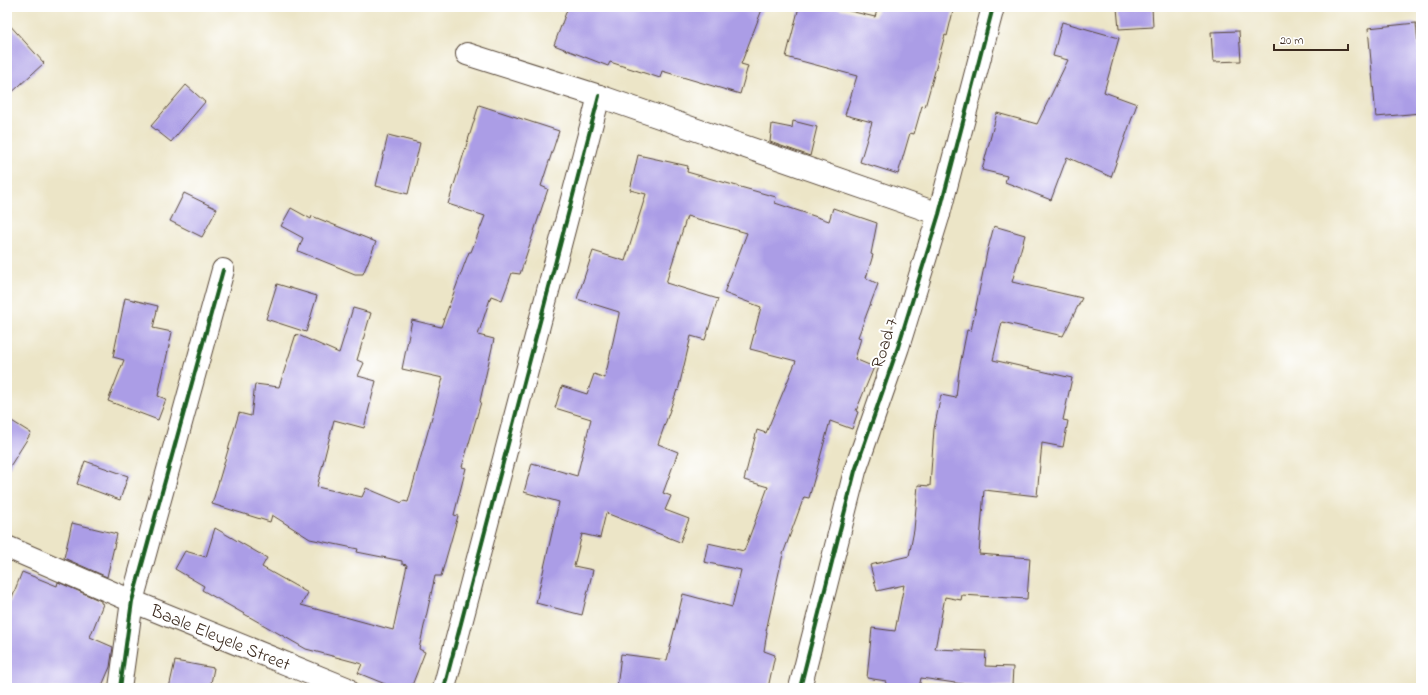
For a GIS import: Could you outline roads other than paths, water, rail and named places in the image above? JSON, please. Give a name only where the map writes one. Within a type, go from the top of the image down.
[{"type":"street","name":"Road 7","points":[[800,688],[855,471],[898,347],[939,214],[993,7]]},
{"type":"street","points":[[467,54],[599,96],[939,214]]},
{"type":"street","points":[[444,688],[599,96]]},
{"type":"street","points":[[120,688],[132,601],[223,270]]},
{"type":"street","name":"Baale Eleyele Street","points":[[7,547],[132,601],[346,688]]}]
